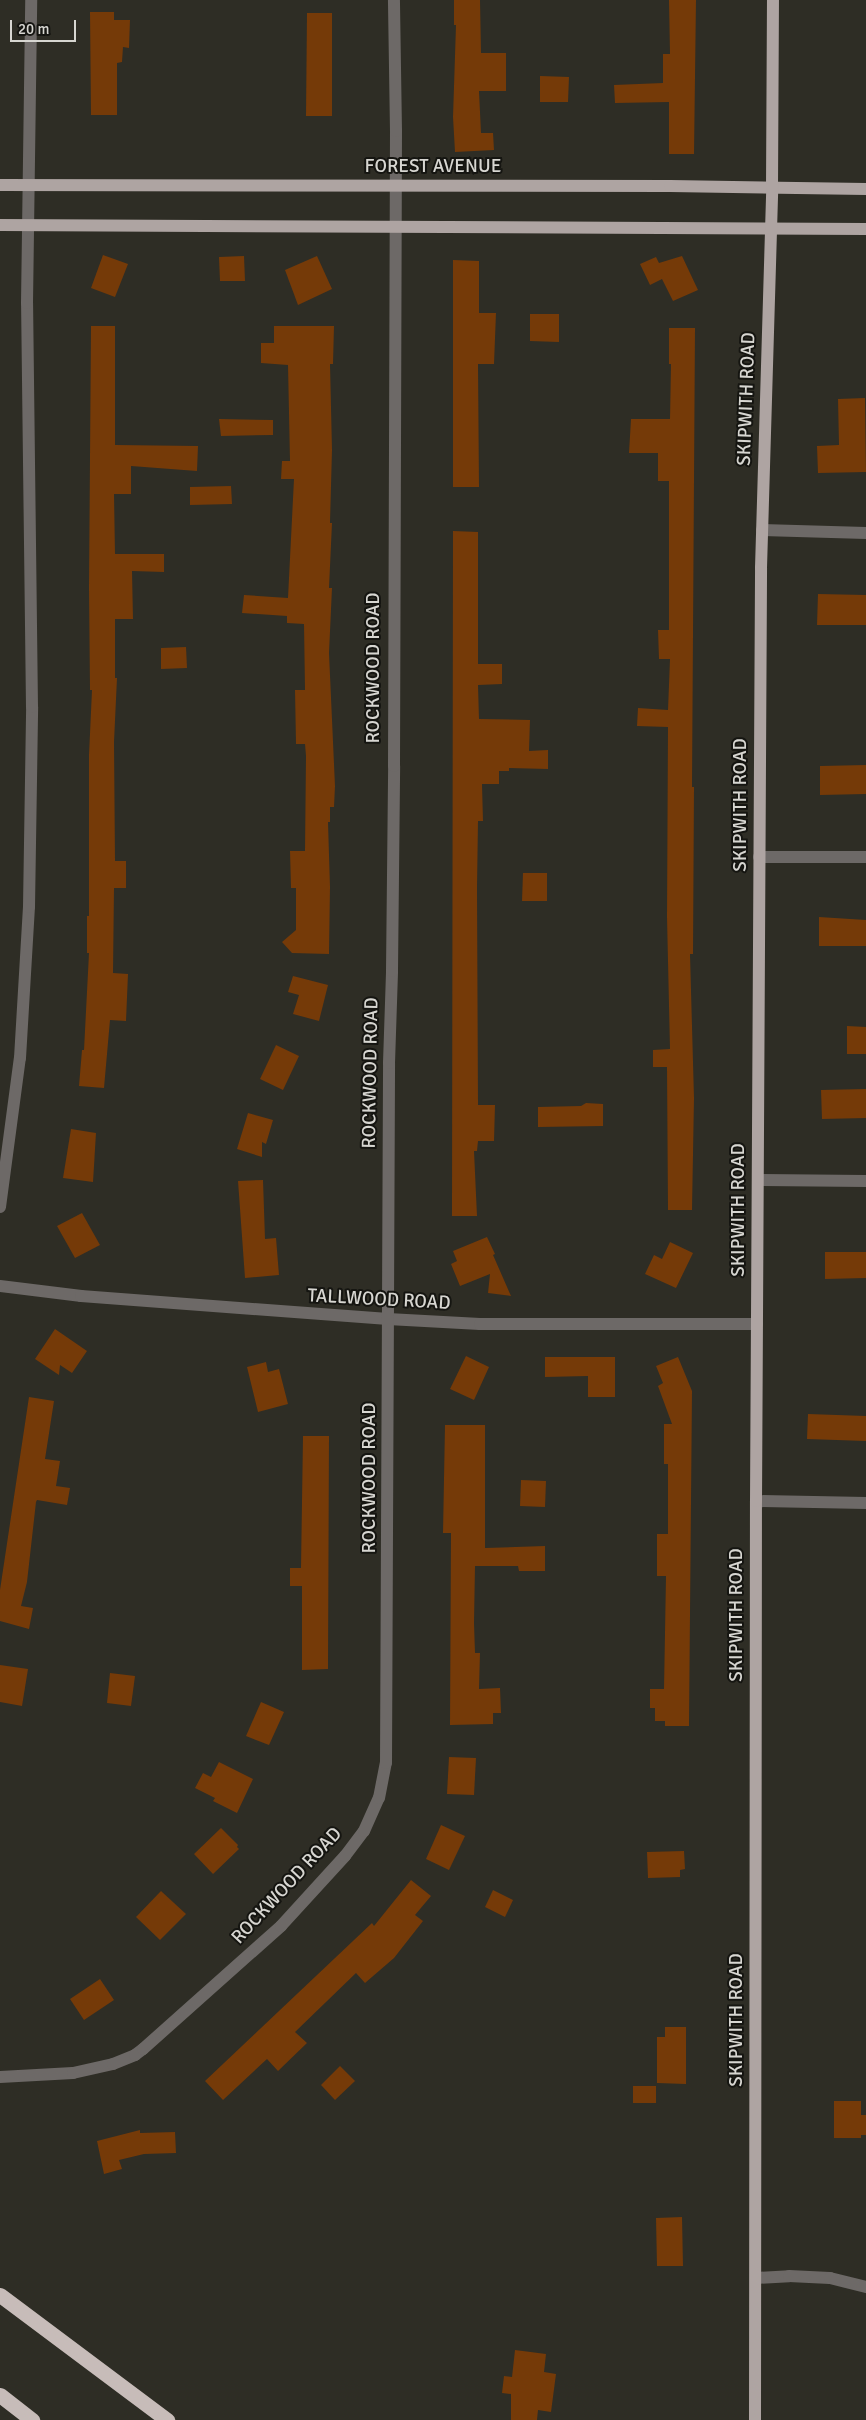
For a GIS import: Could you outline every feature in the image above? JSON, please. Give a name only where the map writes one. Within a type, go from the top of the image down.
[{"type":"highway","points":[[0,2295],[167,2420]]},
{"type":"highway","points":[[0,2395],[32,2420]]},
{"type":"main road","name":"SKIPWITH ROAD","points":[[755,2420],[759,857],[762,530],[772,187],[773,0]]},
{"type":"main road","name":"FOREST AVENUE","points":[[0,185],[395,185],[866,189]]},
{"type":"main road","points":[[0,225],[866,229]]},
{"type":"street","points":[[0,1207],[20,1058],[28,961],[32,707],[27,303],[31,0]]},
{"type":"street","name":"ROCKWOOD ROAD","points":[[0,2077],[73,2073],[114,2064],[143,2049],[281,1926],[345,1856],[364,1831],[379,1798],[386,1763],[388,1691],[388,1063],[394,766],[394,0]]},
{"type":"street","points":[[762,530],[866,533]]},
{"type":"street","points":[[759,857],[866,858]]},
{"type":"street","points":[[758,1180],[866,1181]]},
{"type":"street","name":"TALLWOOD ROAD","points":[[0,1286],[81,1296],[388,1320],[480,1324],[757,1324]]},
{"type":"street","points":[[756,1501],[866,1503]]},
{"type":"street","points":[[756,2278],[789,2276],[830,2278],[866,2287]]},
{"type":"building","points":[[454,0],[480,0],[481,53],[506,53],[506,91],[479,91],[481,133],[493,133],[494,150],[455,152],[453,117],[456,25],[454,25]]},
{"type":"building","points":[[669,0],[696,0],[694,154],[669,154],[669,102],[615,103],[614,85],[663,83],[663,54],[670,54]]},
{"type":"building","points":[[90,12],[114,12],[114,20],[130,20],[129,48],[123,47],[122,62],[117,63],[117,115],[91,115]]},
{"type":"building","points":[[307,13],[332,13],[332,116],[306,116]]},
{"type":"building","points":[[540,76],[569,77],[568,102],[540,102]]},
{"type":"building","points":[[103,255],[128,264],[115,297],[91,288]]},
{"type":"building","points":[[244,256],[245,281],[220,281],[219,257]]},
{"type":"building","points":[[317,256],[332,289],[298,305],[285,270]]},
{"type":"building","points":[[682,256],[698,290],[673,301],[662,279],[650,285],[640,264],[656,257],[659,263]]},
{"type":"building","points":[[453,260],[479,261],[479,313],[496,313],[494,364],[478,364],[479,487],[453,487]]},
{"type":"building","points":[[530,314],[559,314],[559,342],[530,341]]},
{"type":"building","points":[[91,326],[115,326],[115,445],[198,446],[197,471],[131,466],[131,494],[114,494],[115,554],[164,554],[164,572],[132,571],[133,619],[115,619],[115,678],[117,678],[114,742],[115,861],[126,861],[126,888],[114,888],[113,973],[128,974],[126,1021],[110,1020],[104,1088],[79,1086],[82,1050],[84,1050],[89,953],[87,953],[87,916],[89,916],[89,755],[92,690],[90,690],[89,588]]},
{"type":"building","points":[[274,326],[334,326],[333,364],[330,364],[332,450],[330,523],[332,523],[329,588],[332,588],[329,653],[335,786],[334,807],[330,807],[330,822],[328,822],[330,887],[329,954],[292,953],[282,942],[296,930],[296,888],[291,888],[290,851],[305,851],[306,756],[305,744],[296,744],[295,690],[305,690],[304,624],[287,623],[287,616],[242,613],[244,595],[288,598],[294,479],[281,479],[282,461],[290,461],[288,365],[261,363],[261,343],[274,343]]},
{"type":"building","points":[[669,328],[695,328],[692,787],[694,787],[693,954],[690,954],[694,1098],[692,1210],[668,1210],[667,1067],[653,1067],[653,1050],[670,1049],[667,917],[668,727],[637,726],[638,708],[668,710],[670,659],[659,659],[658,630],[669,630],[669,481],[658,481],[658,453],[629,453],[631,419],[670,419],[671,364],[669,364]]},
{"type":"building","points":[[865,398],[866,472],[818,473],[817,446],[839,445],[838,399]]},
{"type":"building","points":[[219,419],[273,420],[273,435],[221,436]]},
{"type":"building","points":[[231,486],[232,504],[190,505],[190,487]]},
{"type":"building","points":[[453,531],[478,532],[478,664],[502,664],[502,684],[478,685],[479,719],[530,720],[529,751],[548,750],[548,769],[509,768],[509,771],[499,771],[499,784],[482,784],[483,821],[478,821],[477,888],[478,1105],[495,1105],[494,1141],[478,1141],[477,1151],[474,1151],[477,1216],[452,1216]]},
{"type":"building","points":[[818,594],[866,595],[866,625],[817,625]]},
{"type":"building","points":[[186,647],[187,668],[161,669],[161,648]]},
{"type":"building","points":[[866,765],[866,794],[820,795],[820,766]]},
{"type":"building","points":[[523,873],[547,873],[547,901],[522,901]]},
{"type":"building","points":[[819,917],[866,920],[866,946],[819,946]]},
{"type":"building","points":[[293,976],[328,985],[319,1021],[293,1014],[299,995],[288,992]]},
{"type":"building","points":[[847,1026],[866,1027],[866,1054],[847,1054]]},
{"type":"building","points":[[276,1045],[299,1056],[283,1090],[260,1079]]},
{"type":"building","points":[[866,1089],[866,1118],[822,1119],[821,1090]]},
{"type":"building","points":[[586,1103],[603,1104],[603,1126],[538,1127],[538,1107],[581,1106]]},
{"type":"building","points":[[248,1113],[273,1120],[266,1144],[262,1142],[262,1157],[237,1149]]},
{"type":"building","points":[[71,1129],[96,1133],[93,1182],[63,1178]]},
{"type":"building","points":[[263,1180],[265,1239],[276,1238],[279,1275],[245,1278],[238,1181]]},
{"type":"building","points":[[82,1213],[100,1245],[75,1258],[57,1226]]},
{"type":"building","points":[[487,1237],[511,1296],[488,1293],[490,1274],[460,1286],[451,1264],[457,1261],[453,1251]]},
{"type":"building","points":[[670,1242],[693,1253],[676,1288],[645,1274],[654,1255],[662,1259]]},
{"type":"building","points":[[825,1252],[866,1252],[866,1278],[825,1279]]},
{"type":"building","points":[[55,1329],[87,1351],[72,1373],[60,1365],[59,1375],[35,1359]]},
{"type":"building","points":[[466,1356],[489,1367],[474,1400],[450,1389]]},
{"type":"building","points":[[545,1357],[615,1357],[615,1397],[588,1397],[588,1376],[545,1377]]},
{"type":"building","points":[[678,1357],[692,1391],[689,1726],[665,1726],[665,1721],[655,1721],[655,1708],[650,1708],[650,1689],[664,1689],[666,1576],[657,1576],[657,1534],[668,1534],[668,1464],[664,1464],[664,1424],[672,1424],[658,1386],[663,1383],[656,1366]]},
{"type":"building","points":[[266,1362],[268,1372],[279,1369],[288,1404],[258,1412],[247,1367]]},
{"type":"building","points":[[29,1397],[54,1401],[45,1459],[60,1461],[56,1486],[70,1488],[67,1505],[37,1500],[36,1502],[27,1582],[21,1606],[33,1608],[29,1629],[0,1621],[0,1590]]},
{"type":"building","points":[[808,1414],[866,1416],[866,1441],[807,1439]]},
{"type":"building","points":[[445,1425],[485,1425],[485,1548],[545,1546],[545,1571],[519,1571],[518,1566],[475,1566],[474,1623],[475,1653],[480,1653],[479,1689],[500,1688],[501,1713],[493,1713],[493,1724],[450,1725],[451,1533],[443,1533]]},
{"type":"building","points":[[303,1436],[329,1436],[328,1669],[302,1670],[302,1586],[290,1586],[290,1568],[301,1568]]},
{"type":"building","points":[[521,1480],[546,1481],[545,1507],[520,1506]]},
{"type":"building","points":[[0,1665],[28,1669],[22,1706],[0,1702]]},
{"type":"building","points":[[110,1673],[135,1676],[131,1706],[107,1703]]},
{"type":"building","points":[[261,1702],[284,1712],[269,1745],[246,1736]]},
{"type":"building","points":[[449,1757],[476,1758],[474,1795],[447,1794]]},
{"type":"building","points":[[219,1762],[253,1779],[237,1813],[213,1801],[215,1798],[195,1788],[203,1773],[211,1777]]},
{"type":"building","points":[[441,1825],[465,1836],[449,1870],[426,1859]]},
{"type":"building","points":[[221,1828],[238,1845],[239,1849],[213,1874],[194,1854]]},
{"type":"building","points":[[684,1851],[685,1869],[680,1870],[680,1877],[648,1878],[647,1852]]},
{"type":"building","points":[[411,1880],[431,1896],[415,1915],[423,1921],[394,1958],[365,1983],[356,1973],[295,2032],[307,2043],[278,2071],[267,2059],[223,2100],[205,2081],[372,1923],[374,1926]]},
{"type":"building","points":[[493,1890],[513,1900],[505,1917],[485,1907]]},
{"type":"building","points":[[161,1891],[186,1914],[160,1940],[136,1917]]},
{"type":"building","points":[[100,1979],[114,2000],[84,2020],[70,1999]]},
{"type":"building","points":[[665,2027],[686,2027],[686,2084],[657,2083],[657,2037],[665,2037]]},
{"type":"building","points":[[340,2066],[355,2081],[335,2100],[321,2085]]},
{"type":"building","points":[[633,2086],[656,2086],[656,2103],[633,2103]]},
{"type":"building","points":[[834,2101],[861,2101],[861,2115],[866,2115],[866,2135],[861,2135],[861,2138],[834,2138]]},
{"type":"building","points":[[140,2130],[140,2133],[175,2132],[176,2153],[144,2154],[119,2160],[122,2169],[104,2174],[97,2141]]},
{"type":"building","points":[[682,2217],[683,2266],[657,2266],[656,2218]]},
{"type":"building","points":[[515,2350],[546,2354],[544,2372],[556,2374],[551,2412],[538,2410],[537,2420],[511,2420],[511,2394],[502,2393],[504,2376],[512,2377]]}]
